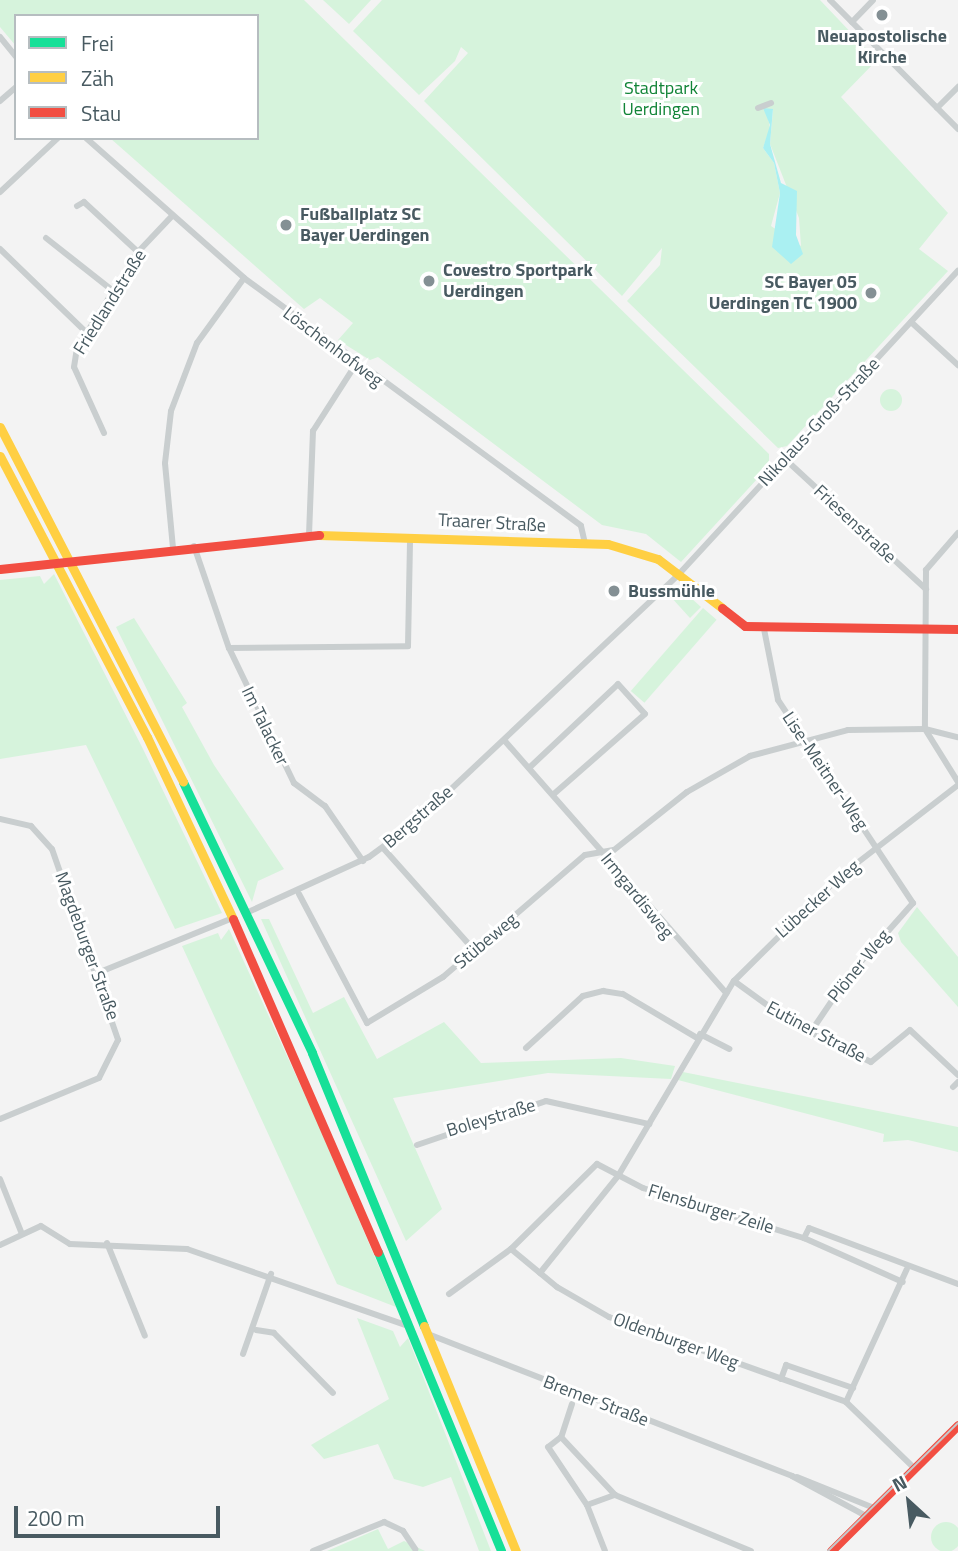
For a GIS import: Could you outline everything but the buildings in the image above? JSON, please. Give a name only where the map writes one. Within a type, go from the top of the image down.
[{"type":"main road","points":[[0,428],[78,573],[253,925],[331,1095],[423,1314],[516,1551]]},
{"type":"main road","points":[[0,456],[64,576],[240,930],[330,1128],[424,1352],[501,1551]]},
{"type":"main road","name":"Traarer Straße","points":[[0,569],[309,535],[411,535],[585,543],[642,552],[679,574],[731,620],[764,629],[958,629]]},
{"type":"main road","points":[[833,1550],[958,1425]]},
{"type":"street","points":[[830,0],[958,129]]},
{"type":"street","points":[[852,22],[873,0]]},
{"type":"street","points":[[0,37],[14,54]]},
{"type":"street","points":[[937,108],[958,87]]},
{"type":"street","points":[[0,101],[14,89]]},
{"type":"street","points":[[758,108],[771,103]]},
{"type":"street","points":[[0,192],[56,140]]},
{"type":"street","name":"Löschenhofweg","points":[[88,140],[244,278],[356,364],[582,526],[585,543]]},
{"type":"street","points":[[77,206],[84,202],[138,252]]},
{"type":"street","name":"Friedlandstraße","points":[[104,433],[74,367],[87,333],[138,252],[172,216]]},
{"type":"street","points":[[46,238],[113,291]]},
{"type":"street","points":[[0,248],[87,333]]},
{"type":"street","name":"Nikolaus-Groß-Straße","points":[[679,574],[958,271]]},
{"type":"street","points":[[173,548],[164,463],[171,411],[197,343],[244,278]]},
{"type":"street","points":[[911,322],[958,365]]},
{"type":"street","points":[[309,535],[313,430],[356,364]]},
{"type":"street","name":"Friesenstraße","points":[[785,460],[926,589]]},
{"type":"street","points":[[958,533],[926,570],[925,729],[958,784]]},
{"type":"street","points":[[229,648],[408,646],[411,535]]},
{"type":"street","name":"Im Talacker","points":[[194,546],[229,648],[294,783],[325,806],[363,861]]},
{"type":"street","name":"Bergstraße","points":[[100,972],[299,894],[384,849],[679,574]]},
{"type":"street","name":"Lise-Meitner-Weg","points":[[764,629],[773,689],[913,903]]},
{"type":"street","points":[[529,768],[618,684],[645,714],[554,794]]},
{"type":"street","name":"Stübeweg","points":[[299,894],[367,1023],[475,951],[599,849],[614,850],[705,779],[802,737],[925,729],[958,737]]},
{"type":"street","name":"Irmgardisweg","points":[[504,740],[726,993]]},
{"type":"street","name":"Lübecker Weg","points":[[540,1273],[618,1176],[734,981],[875,848],[958,784]]},
{"type":"street","name":"Magdeburger Straße","points":[[0,820],[31,826],[47,840],[100,972],[118,1040],[109,1069],[87,1086],[0,1119]]},
{"type":"street","points":[[384,849],[475,951]]},
{"type":"street","name":"Plöner Weg","points":[[810,1033],[850,974],[913,903]]},
{"type":"street","name":"Eutiner Straße","points":[[734,981],[810,1033],[871,1062],[910,1030],[958,1075]]},
{"type":"street","points":[[526,1048],[583,996],[603,991],[623,994],[699,1036],[730,1049]]},
{"type":"street","name":"Boleystraße","points":[[417,1145],[546,1101],[649,1124]]},
{"type":"street","points":[[449,1294],[511,1249],[592,1167],[618,1176]]},
{"type":"street","name":"Flensburger Zeile","points":[[618,1176],[804,1238],[904,1282]]},
{"type":"street","points":[[0,1179],[22,1234],[0,1245]]},
{"type":"street","name":"Bremer Straße","points":[[22,1234],[41,1226],[70,1244],[107,1243],[187,1249],[271,1274],[792,1476],[841,1490],[874,1508]]},
{"type":"street","name":"Flensburger Zeile","points":[[804,1238],[809,1228],[907,1269],[958,1284]]},
{"type":"street","points":[[107,1243],[145,1336]]},
{"type":"street","points":[[511,1249],[540,1273]]},
{"type":"street","points":[[846,1402],[904,1282],[907,1269]]},
{"type":"street","name":"Oldenburger Weg","points":[[540,1273],[620,1321],[846,1402],[915,1468]]},
{"type":"street","points":[[243,1354],[256,1330],[271,1274]]},
{"type":"street","points":[[256,1330],[274,1333],[333,1393]]},
{"type":"street","points":[[781,1379],[786,1365],[853,1388]]},
{"type":"street","points":[[572,1404],[561,1437],[548,1447],[587,1505],[605,1551]]},
{"type":"street","points":[[561,1437],[615,1495],[751,1551]]},
{"type":"street","name":"Bremer Straße","points":[[792,1476],[866,1516]]},
{"type":"street","points":[[587,1505],[615,1495]]},
{"type":"street","points":[[313,1551],[384,1522],[403,1531],[415,1549]]},
{"type":"green space","name":"Covestro Sportpark Uerdingen","points":[[0,0],[304,0],[769,454],[769,466],[681,562],[646,534],[602,525],[378,357],[370,360],[338,340],[353,323],[320,298],[304,309],[112,140],[259,140],[259,14],[14,14],[14,44],[0,27]]},
{"type":"green space","points":[[323,0],[371,0],[349,24]]},
{"type":"green space","name":"Stadtpark Uerdingen","points":[[382,0],[820,0],[877,60],[841,97],[948,213],[919,249],[948,271],[787,446],[778,448],[627,301],[660,265],[662,248],[622,296],[424,101],[468,53],[461,47],[455,61],[419,95],[353,31]],"holes":[[[767,110],[773,110],[770,144],[799,218],[801,246],[771,226],[780,193],[774,163],[763,148],[770,129]]]},
{"type":"green space","points":[[891,389],[899,392],[902,400],[899,408],[891,411],[883,408],[880,400],[883,392]]},
{"type":"green space","points":[[54,574],[222,913],[175,929],[86,745],[0,759],[0,580],[40,576],[44,584]]},
{"type":"green space","points":[[679,587],[701,607],[690,618],[670,596]]},
{"type":"green space","points":[[703,608],[717,620],[644,703],[631,691]]},
{"type":"green space","points":[[134,618],[187,703],[182,707],[214,765],[284,869],[258,881],[252,902],[116,627]]},
{"type":"green space","points":[[917,907],[958,957],[958,1007],[901,942],[898,933]]},
{"type":"green space","points":[[261,919],[269,919],[313,1013],[344,997],[377,1059],[444,1022],[481,1063],[621,1058],[675,1066],[671,1079],[548,1073],[393,1098],[442,1209],[406,1241]]},
{"type":"green space","points":[[229,929],[319,1126],[396,1307],[337,1284],[182,946],[218,933],[221,940]]},
{"type":"green space","points":[[683,1072],[958,1127],[958,1152],[908,1140],[883,1142],[884,1134],[678,1080]]},
{"type":"green space","points":[[357,1318],[393,1331],[400,1347],[408,1338],[491,1551],[479,1551],[451,1477],[423,1487],[394,1479],[378,1444],[324,1459],[311,1445],[389,1399]]},
{"type":"green space","points":[[946,1522],[959,1531],[959,1543],[956,1547],[946,1552],[936,1547],[931,1537],[936,1527]]},
{"type":"green space","points":[[378,1529],[388,1549],[404,1541],[425,1551],[327,1551]]},
{"type":"water","points":[[763,108],[773,109],[770,144],[781,183],[797,191],[796,235],[803,254],[791,264],[772,247],[780,193],[774,163],[763,148],[770,125]]},
{"type":"tram line","points":[[828,1551],[958,1423]]},
{"type":"traffic: fast","points":[[183,782],[312,1053],[424,1326]]},
{"type":"traffic: fast","points":[[378,1252],[501,1551]]},
{"type":"traffic: slow","points":[[0,427],[183,782]]},
{"type":"traffic: slow","points":[[0,456],[147,737],[233,919]]},
{"type":"traffic: slow","points":[[319,535],[608,544],[658,559],[722,608]]},
{"type":"traffic: slow","points":[[424,1326],[516,1551]]},
{"type":"traffic: jam","points":[[0,569],[319,535]]},
{"type":"traffic: jam","points":[[722,608],[745,626],[958,629]]},
{"type":"traffic: jam","points":[[233,919],[378,1252]]},
{"type":"traffic: jam","points":[[831,1551],[958,1425]]},
{"type":"place","name":"Neuapostolische Kirche","points":[[882,15]]},
{"type":"place","name":"Fußballplatz SC Bayer Uerdingen","points":[[286,225]]},
{"type":"place","name":"Covestro Sportpark Uerdingen","points":[[429,281]]},
{"type":"place","name":"SC Bayer 05 Uerdingen TC 1900","points":[[871,293]]},
{"type":"place","name":"Bussmühle","points":[[614,591]]}]
